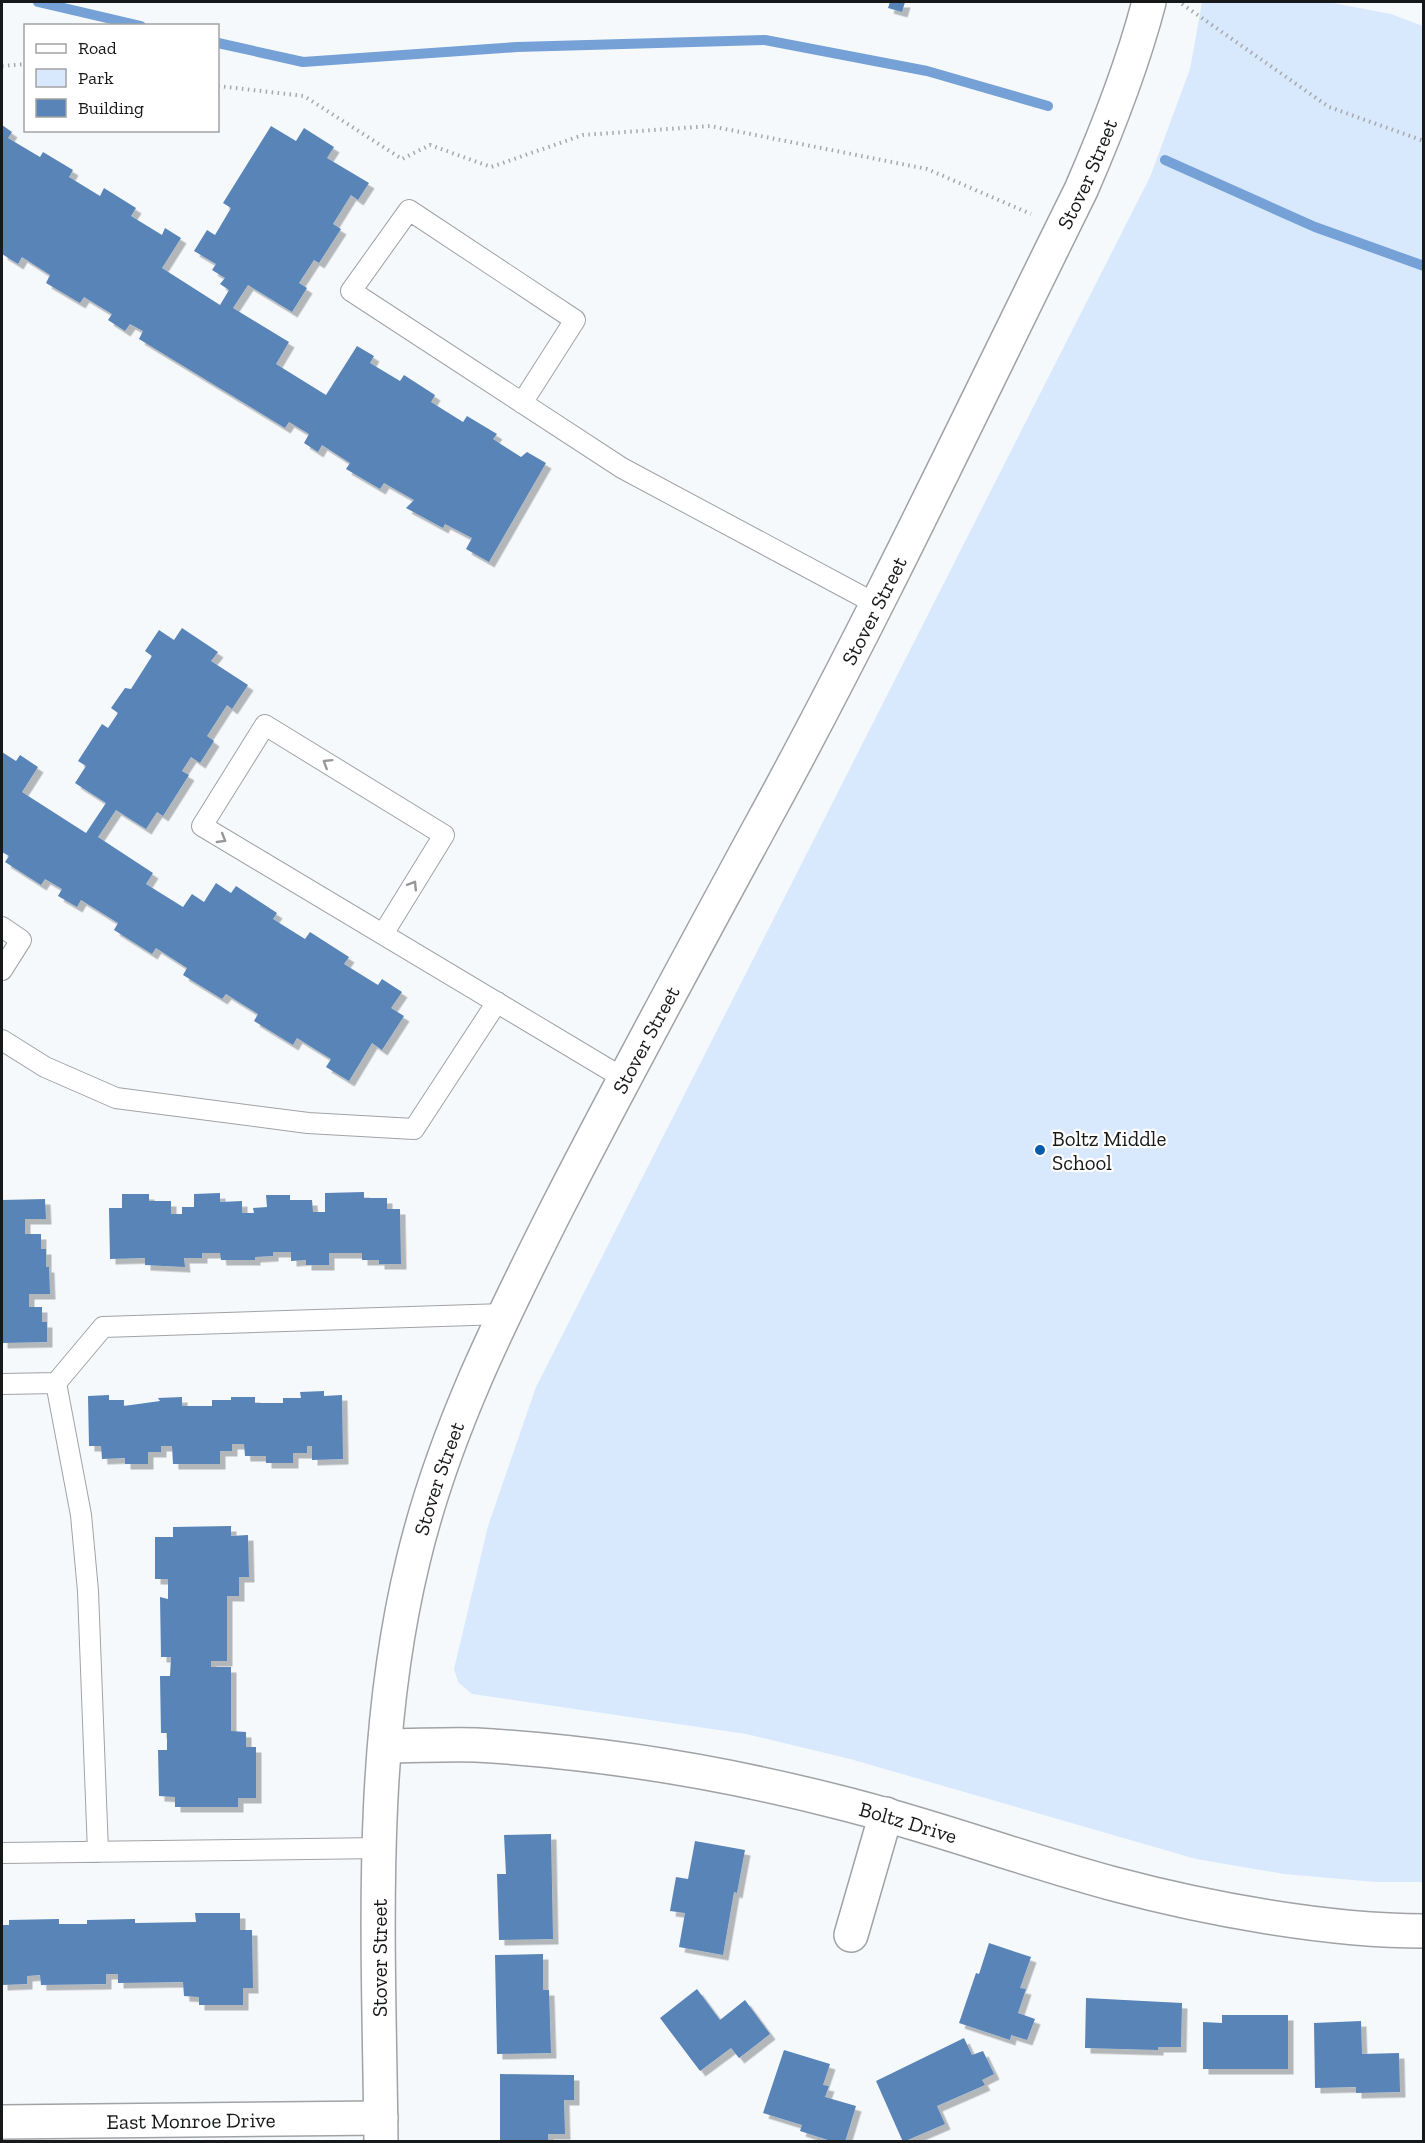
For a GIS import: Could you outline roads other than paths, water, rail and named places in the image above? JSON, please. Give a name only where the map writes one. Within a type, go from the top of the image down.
[{"type":"street","name":"Stover Street","points":[[381,2130],[380,1848],[385,1733],[401,1615],[414,1556],[441,1460],[478,1367],[504,1314],[623,1078],[814,728],[1062,228],[1114,115],[1135,54],[1149,2]]},
{"type":"street","name":"Boltz Drive","points":[[386,1746],[475,1745],[585,1755],[729,1778],[886,1815],[1114,1884],[1238,1911],[1338,1925],[1424,1931]]},
{"type":"street","points":[[851,1935],[886,1815]]},
{"type":"street","name":"East Monroe Drive","points":[[2,2122],[381,2130]]},
{"type":"lane","points":[[522,403],[575,320],[409,210],[351,291],[522,403],[622,468],[876,604]]},
{"type":"lane","points":[[383,934],[444,835],[265,725],[202,826],[623,1078]]},
{"type":"lane","points":[[2,927],[21,940],[2,970]]},
{"type":"lane","points":[[2,1040],[45,1067],[116,1098],[308,1123],[414,1129],[497,1002]]},
{"type":"lane","points":[[2,1384],[56,1383],[103,1327],[504,1314]]},
{"type":"lane","points":[[56,1383],[81,1515],[84,1547],[98,1852]]},
{"type":"lane","points":[[2,1853],[380,1848]]},
{"type":"waterway","points":[[38,2],[132,24]]},
{"type":"waterway","points":[[219,43],[303,62],[517,47],[765,40],[927,71],[1048,106]]},
{"type":"waterway","points":[[1165,160],[1315,227],[1424,266]]},
{"type":"place","name":"Boltz Middle School","points":[[1040,1150]]}]
